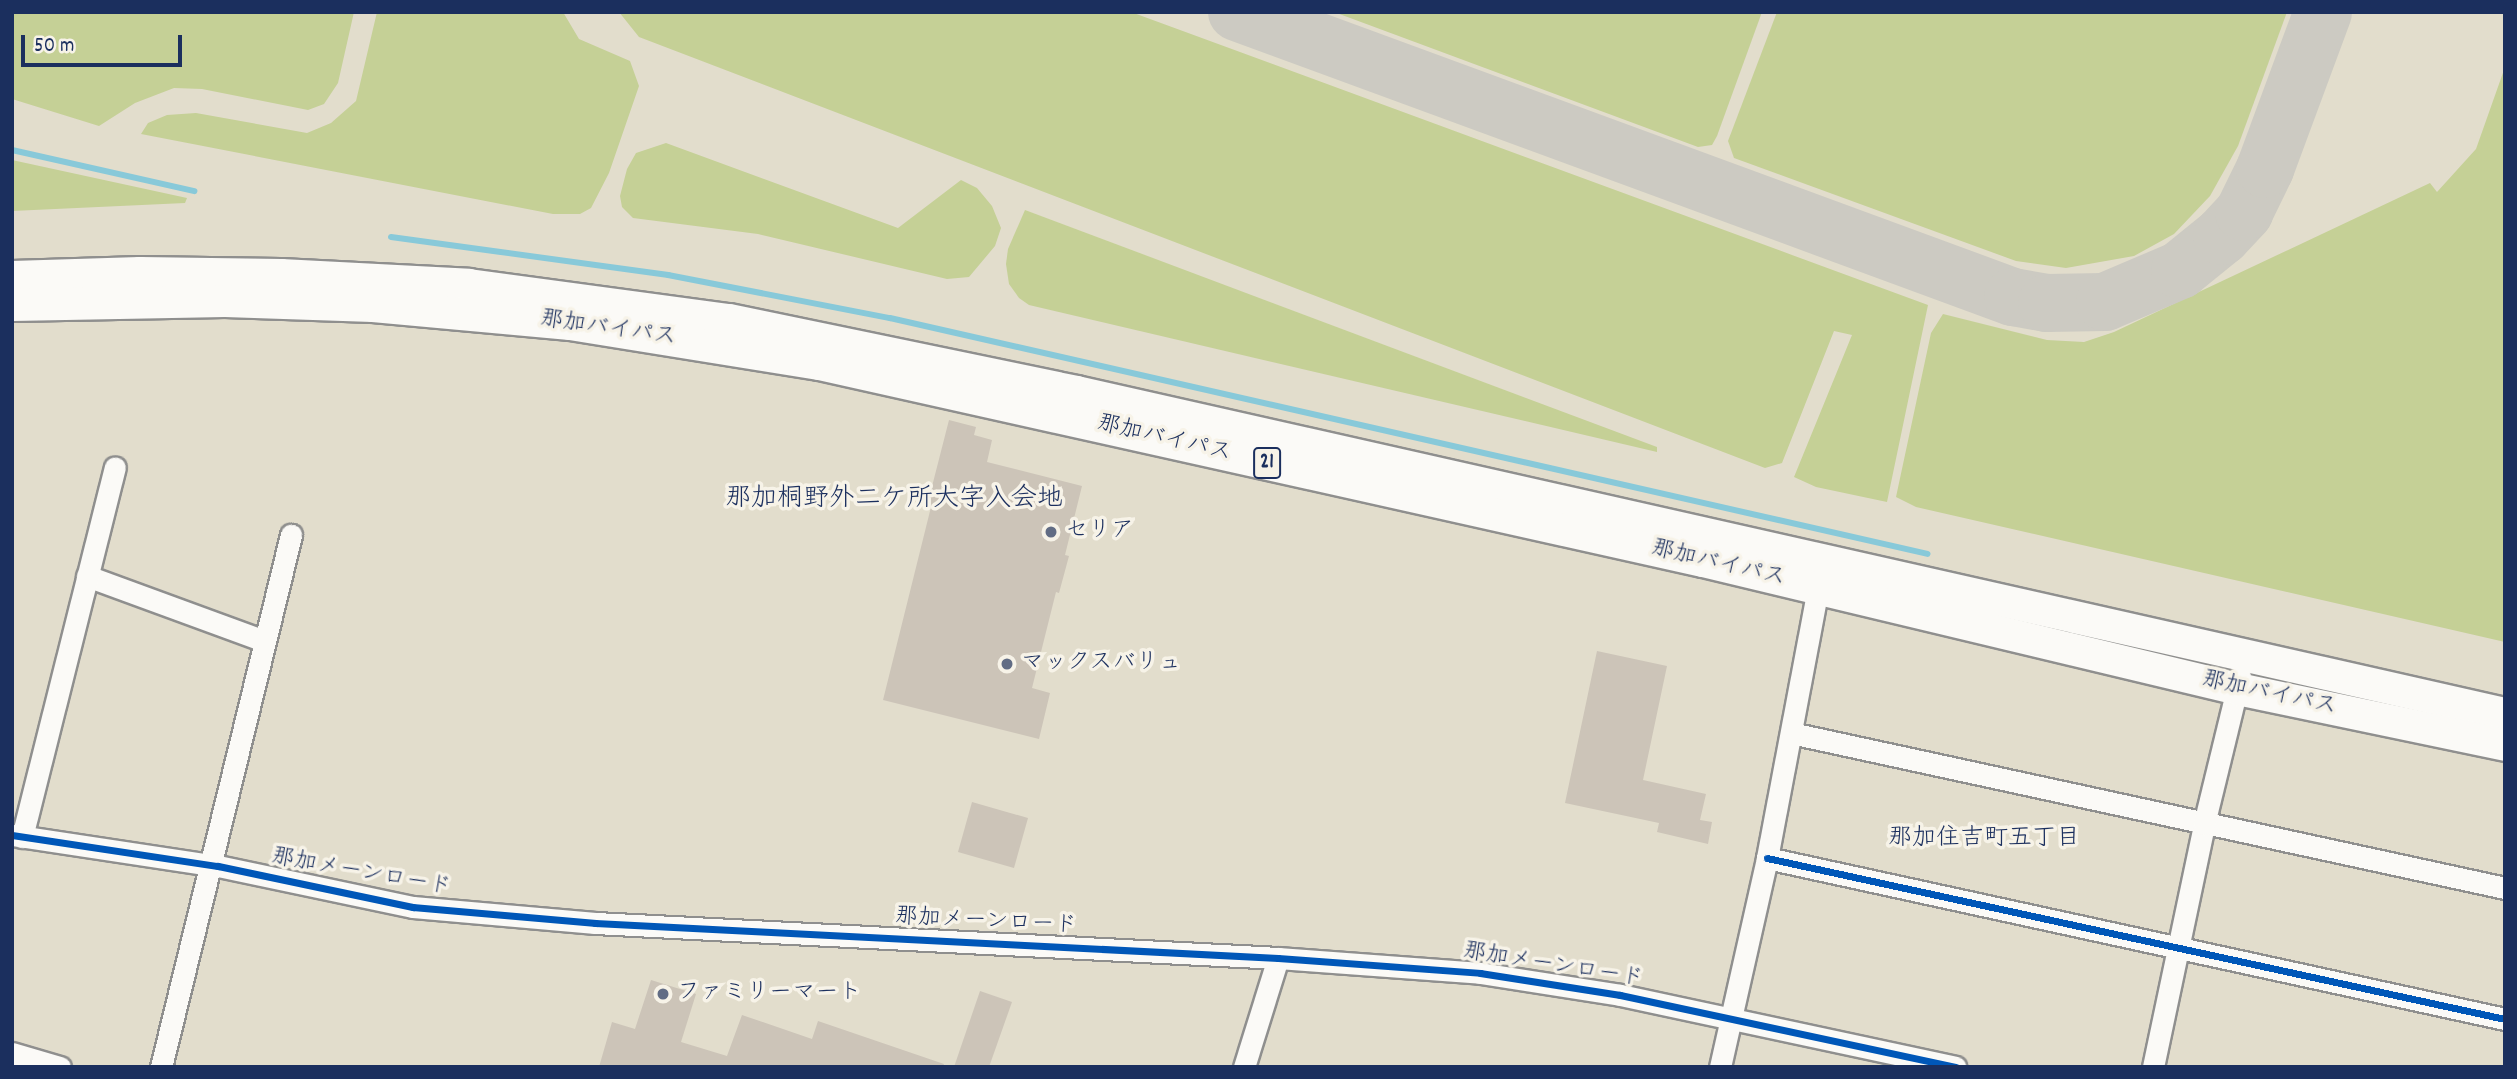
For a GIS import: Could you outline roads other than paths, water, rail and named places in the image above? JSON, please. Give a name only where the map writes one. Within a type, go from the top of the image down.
[{"type":"highway","name":"那加バイパス","points":[[12,277],[140,273],[281,275],[443,284],[565,296],[729,320],[1091,395],[2505,714]]},
{"type":"highway","name":"那加バイパス","points":[[12,304],[225,301],[373,306],[557,322],[673,338],[819,363],[1818,587],[2026,640],[2238,689],[2505,745]]},
{"type":"street","points":[[17,836],[115,468]]},
{"type":"street","points":[[161,1067],[291,535]]},
{"type":"street","points":[[88,576],[265,641]]},
{"type":"street","points":[[1720,1067],[1767,858],[1818,587]]},
{"type":"street","points":[[2153,1067],[2180,949],[2204,824],[2244,655]]},
{"type":"street","points":[[1791,733],[2505,888]]},
{"type":"street","name":"那加メーンロード","points":[[17,836],[209,865],[413,907],[582,922],[1278,958],[1494,975],[1620,995],[1955,1067]]},
{"type":"street","points":[[1767,858],[2505,1019]]},
{"type":"street","points":[[1244,1067],[1278,958]]},
{"type":"street","points":[[12,1053],[60,1067]]},
{"type":"waterway","points":[[12,150],[194,191]]},
{"type":"waterway","points":[[391,237],[668,275],[890,318],[1928,554]]},
{"type":"place","name":"セリア","points":[[1051,532]]},
{"type":"place","name":"マックスバリュ","points":[[1007,664]]},
{"type":"place","name":"ファミリーマート","points":[[663,994]]},
{"type":"district","name":"那加桐野外二ケ所大字入会地","points":[[894,500]]},
{"type":"district","name":"那加住吉町五丁目","points":[[1984,840]]}]
